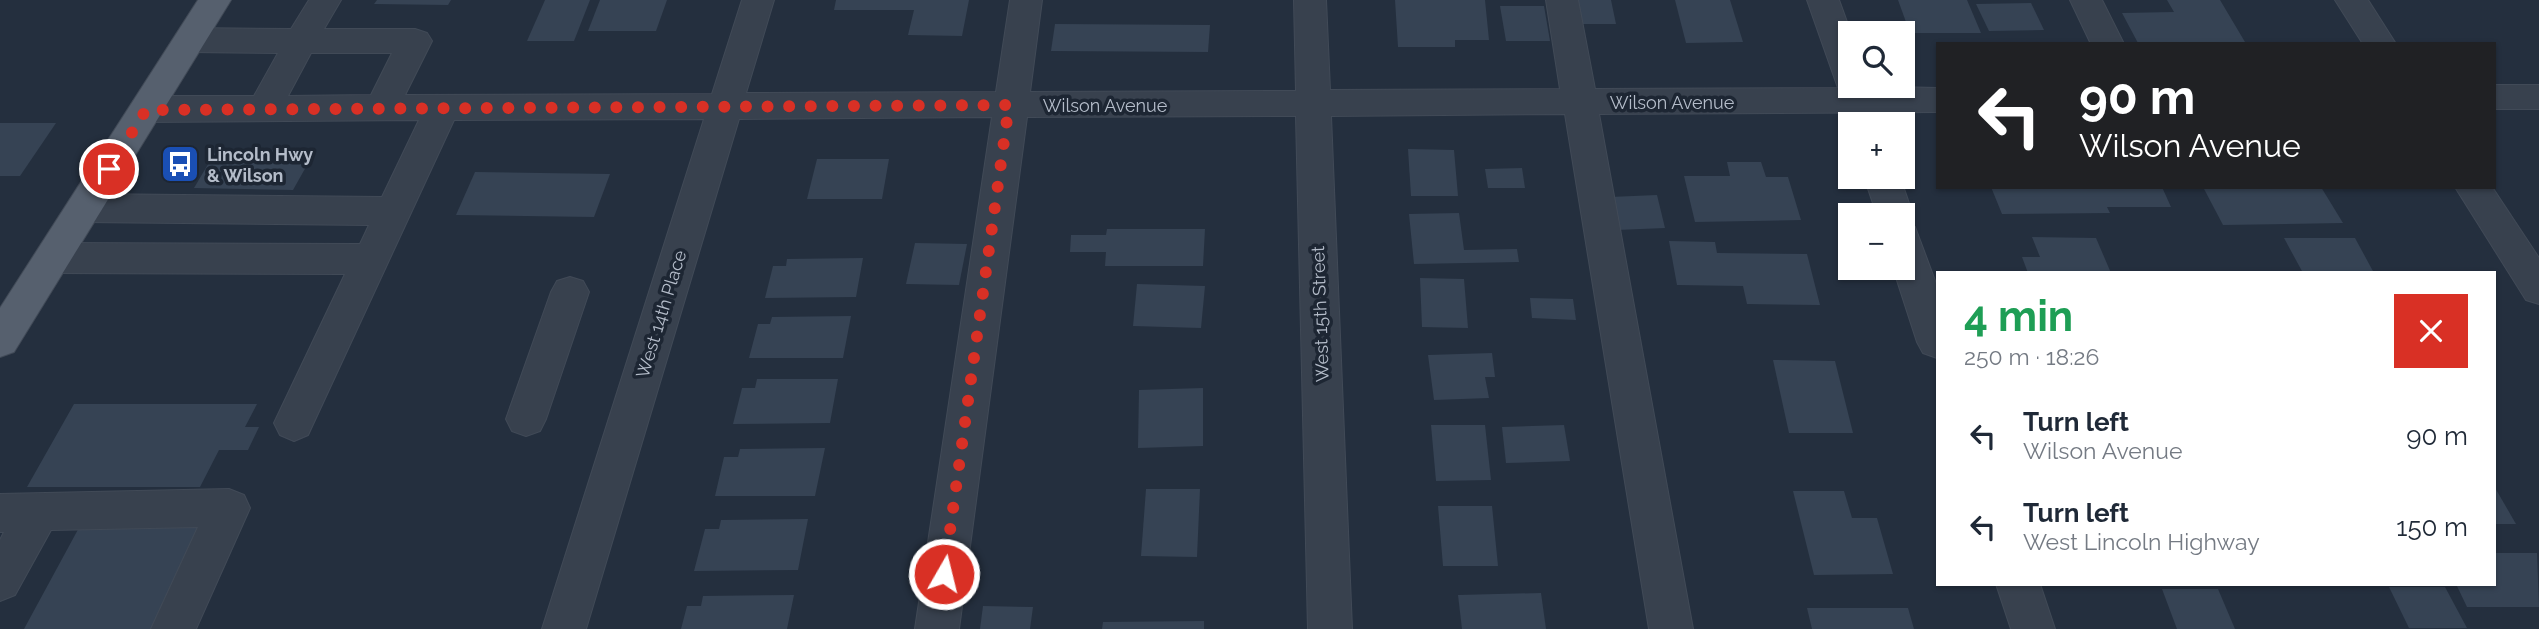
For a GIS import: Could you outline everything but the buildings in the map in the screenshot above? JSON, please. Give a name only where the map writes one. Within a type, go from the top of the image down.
[{"type":"main road","points":[[0,341],[215,0]]},
{"type":"street","points":[[264,109],[325,0]]},
{"type":"street","name":"West 14th Place","points":[[564,629],[758,0]]},
{"type":"street","points":[[937,629],[1009,105],[1026,0]]},
{"type":"street","name":"West 15th Street","points":[[1310,0],[1330,629]]},
{"type":"street","points":[[1562,0],[1671,629]]},
{"type":"street","points":[[1823,0],[1838,45]]},
{"type":"street","points":[[2086,0],[2107,42]]},
{"type":"street","points":[[2351,0],[2378,42]]},
{"type":"street","points":[[190,40],[415,41],[381,109]]},
{"type":"street","points":[[2496,97],[2539,97]]},
{"type":"street","name":"Wilson Avenue","points":[[146,110],[1313,104],[1856,98],[1936,100]]},
{"type":"street","points":[[294,423],[442,108]]},
{"type":"street","points":[[2474,189],[2539,289]]},
{"type":"street","points":[[84,208],[393,211]]},
{"type":"street","points":[[53,258],[371,258]]},
{"type":"street","points":[[1915,276],[1936,339]]},
{"type":"street","points":[[526,419],[570,292]]},
{"type":"street","points":[[0,581],[20,512],[229,508],[173,629]]},
{"type":"street","points":[[2019,586],[2033,629]]},
{"type":"place","name":"Lincoln Hwy & Wilson","points":[[180,164]]},
{"type":"route","points":[[109,169],[146,110],[1009,105],[944,574]]}]
